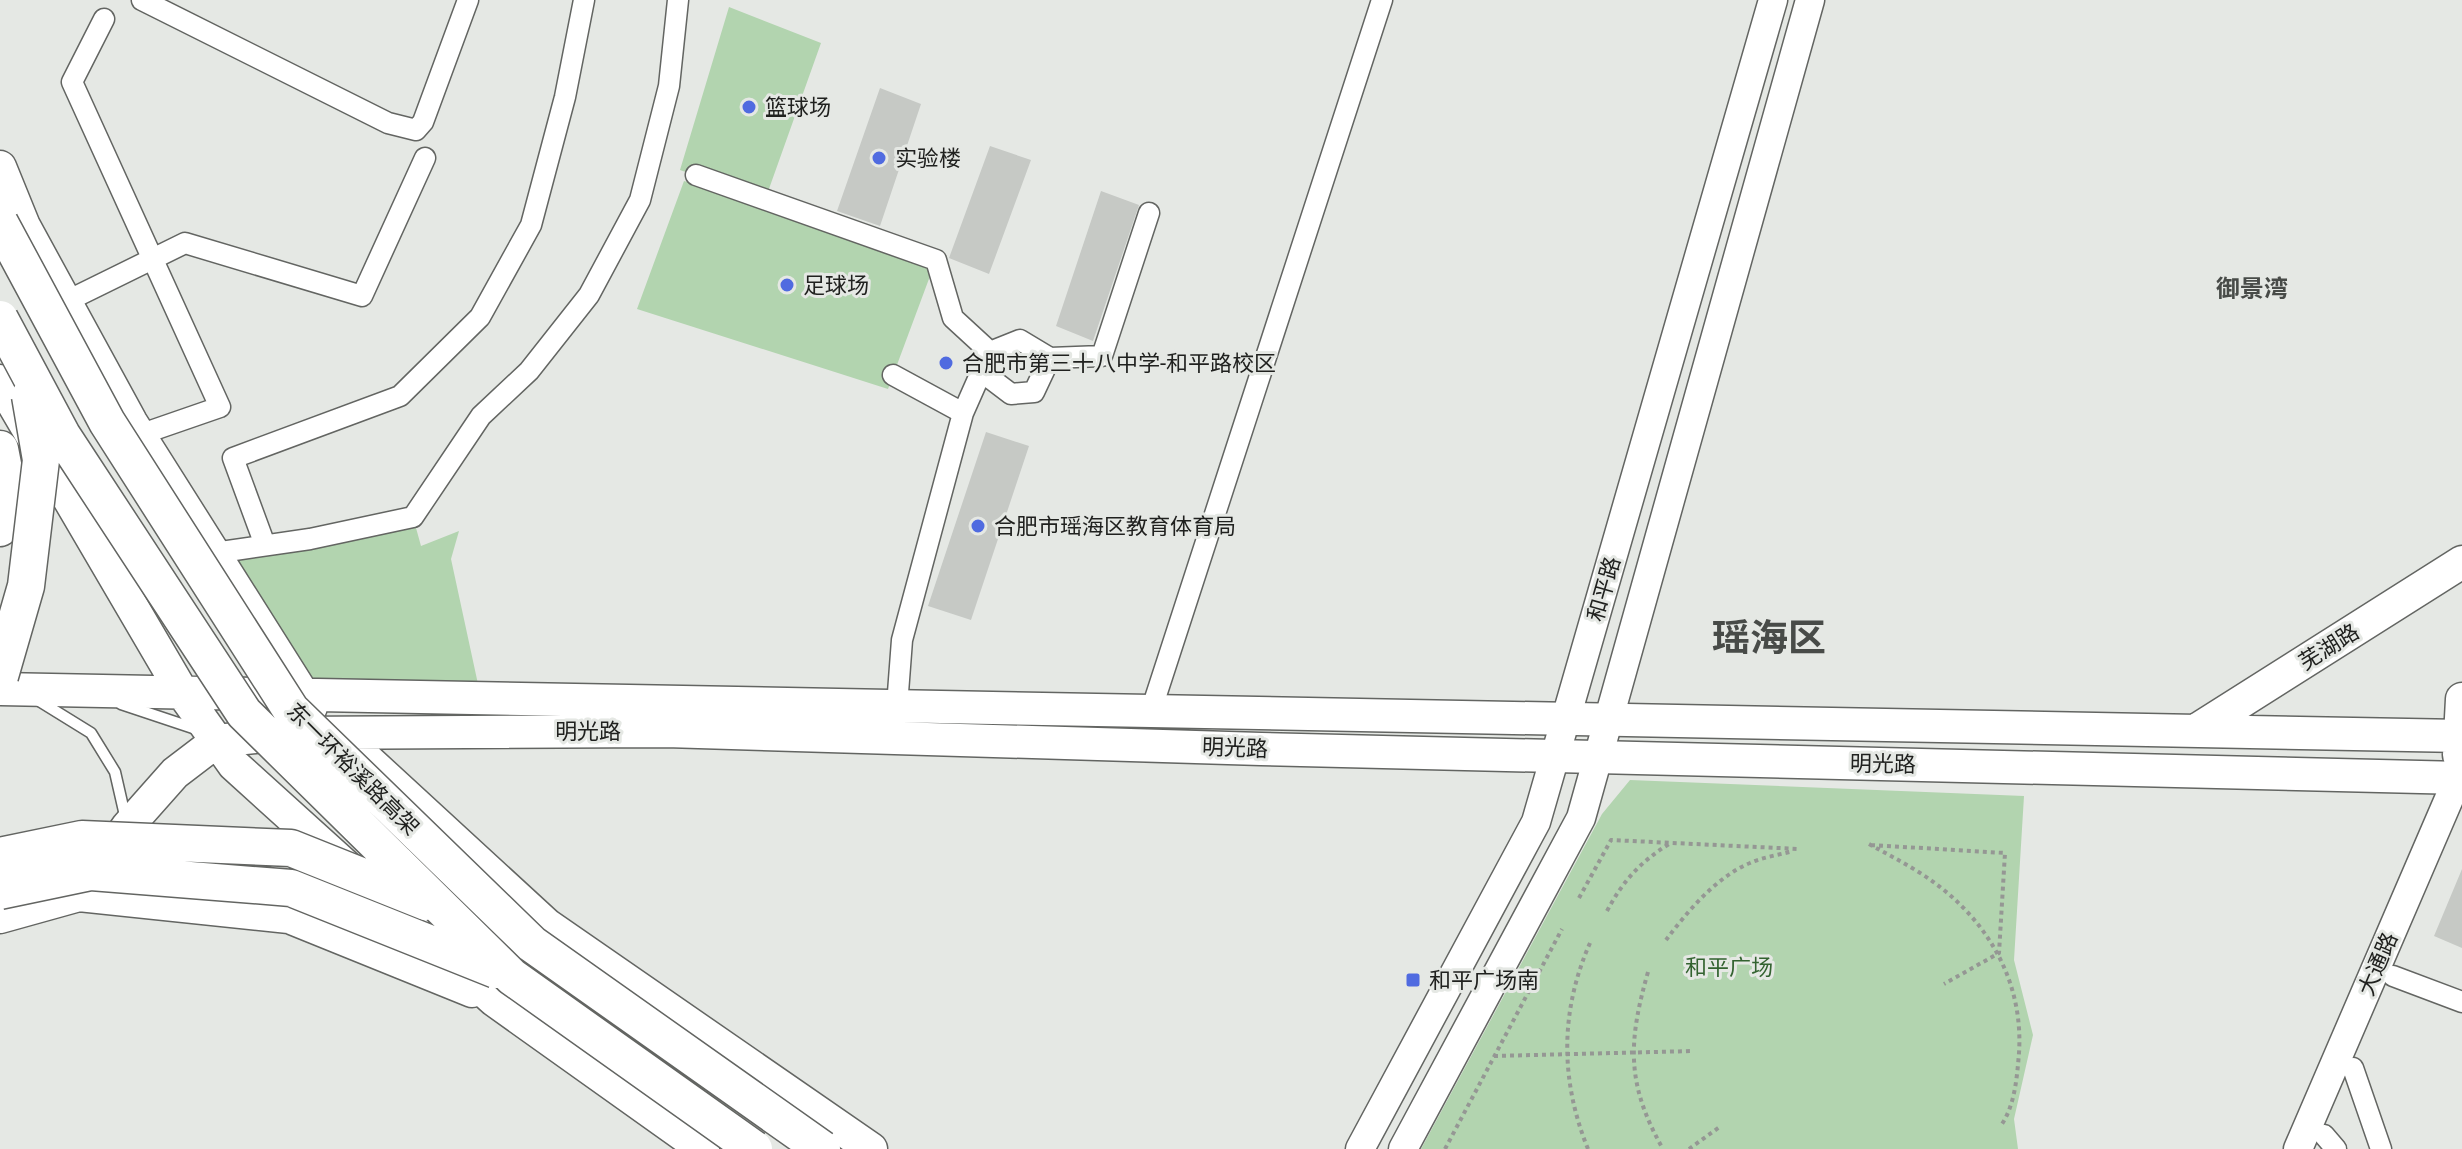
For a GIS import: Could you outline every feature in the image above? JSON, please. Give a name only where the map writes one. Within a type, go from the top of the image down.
[{"type":"highway","points":[[1,224],[41,460],[26,586],[6,685]]},
{"type":"highway","name":"东一环裕溪路高架","points":[[1,224],[107,422],[291,710],[532,944],[822,1149]]},
{"type":"highway","name":"东一环裕溪路高架","points":[[0,319],[62,435],[244,713],[503,988],[754,1149]]},
{"type":"highway","points":[[0,449],[7,485],[0,528]]},
{"type":"highway","points":[[0,856],[82,839],[291,848],[532,944]]},
{"type":"highway","points":[[0,891],[91,872],[291,888],[503,988]]},
{"type":"main road","name":"和平路","points":[[1360,1149],[1536,822],[1773,0]]},
{"type":"main road","name":"和平路","points":[[1403,1149],[1581,818],[1810,0]]},
{"type":"main road","points":[[0,167],[24,226],[139,435],[313,710],[547,925],[871,1149]]},
{"type":"main road","points":[[2,397],[182,692],[220,738],[234,765],[703,1149]]},
{"type":"main road","name":"芜湖路","points":[[2195,731],[2462,562]]},
{"type":"main road","name":"明光路","points":[[6,685],[79,690],[303,695],[2461,736]]},
{"type":"main road","points":[[2460,778],[2462,699]]},
{"type":"main road","name":"明光路","points":[[220,738],[338,732],[666,731],[1261,749],[2460,778]]},
{"type":"main road","points":[[79,895],[128,826],[175,773],[220,738]]},
{"type":"main road","name":"大通路","points":[[2298,1149],[2460,778]]},
{"type":"main road","name":"大通路","points":[[2326,1144],[2353,1068],[2462,817]]},
{"type":"main road","points":[[0,917],[79,895],[289,917],[503,988]]},
{"type":"street","points":[[142,0],[388,123],[416,130],[423,122],[468,0]]},
{"type":"street","points":[[265,545],[233,458],[400,396],[480,317],[531,225],[565,97],[584,0]]},
{"type":"street","points":[[214,553],[310,539],[413,517],[481,416],[529,371],[589,295],[640,200],[669,86],[678,0]]},
{"type":"street","points":[[1151,711],[1382,0]]},
{"type":"street","points":[[104,19],[72,82],[220,407],[139,435]]},
{"type":"street","points":[[65,302],[185,243],[362,296],[425,158]]},
{"type":"street","points":[[696,175],[936,260],[953,318],[1011,394],[1034,392],[1050,358]]},
{"type":"street","points":[[897,706],[902,640],[963,413],[986,362],[1020,340],[1050,358],[1102,356],[1149,213]]},
{"type":"street","points":[[893,375],[963,413]]},
{"type":"street","points":[[2393,976],[2462,1002]]},
{"type":"street","points":[[2353,1068],[2381,1149]]},
{"type":"lane","points":[[6,685],[91,733],[115,772],[128,826]]},
{"type":"lane","points":[[79,690],[321,770]]},
{"type":"lane","points":[[351,780],[411,800]]},
{"type":"path","points":[[1579,898],[1611,840],[1799,849],[1748,863],[1687,911],[1666,940]]},
{"type":"path","points":[[1607,911],[1619,887],[1645,860],[1671,843]]},
{"type":"path","points":[[1999,953],[2005,853],[1869,844],[1919,872],[1967,910],[1999,953],[2016,998],[2019,1042],[2017,1079],[2002,1124]]},
{"type":"path","points":[[1445,1149],[1562,929]]},
{"type":"path","points":[[1588,1149],[1578,1125],[1567,1054],[1569,1010],[1574,985],[1590,943]]},
{"type":"path","points":[[1944,984],[1999,953]]},
{"type":"path","points":[[1648,972],[1637,1013],[1635,1082],[1646,1119],[1663,1149]]},
{"type":"path","points":[[1494,1056],[1693,1051]]},
{"type":"path","points":[[1689,1149],[1721,1126]]},
{"type":"green space","name":"篮球场","points":[[729,7],[821,43],[765,200],[680,170]]},
{"type":"green space","name":"足球场","points":[[684,181],[936,260],[888,389],[637,309]]},
{"type":"green space","points":[[413,517],[421,546],[459,531],[451,559],[481,698],[303,695],[214,553]]},
{"type":"green space","name":"和平广场","points":[[1630,780],[2024,796],[2014,960],[2033,1035],[2014,1119],[2018,1149],[1421,1149],[1602,814]]},
{"type":"building","name":"实验楼","points":[[880,88],[921,104],[880,226],[837,211]]},
{"type":"building","points":[[990,146],[1031,160],[989,274],[949,258]]},
{"type":"building","points":[[1101,191],[1139,205],[1093,341],[1056,326]]},
{"type":"building","name":"合肥市瑶海区教育体育局","points":[[986,432],[1029,446],[971,620],[928,606]]},
{"type":"building","points":[[2462,869],[2462,948],[2434,936]]},
{"type":"place","name":"篮球场","points":[[749,107]]},
{"type":"place","name":"实验楼","points":[[879,158]]},
{"type":"place","name":"足球场","points":[[787,285]]},
{"type":"place","name":"合肥市第三十八中学-和平路校区","points":[[946,363]]},
{"type":"place","name":"合肥市瑶海区教育体育局","points":[[978,526]]},
{"type":"place","name":"和平广场南","points":[[1413,980]]},
{"type":"district","name":"御景湾","points":[[2252,289]]},
{"type":"district","name":"瑶海区","points":[[1769,638]]}]
